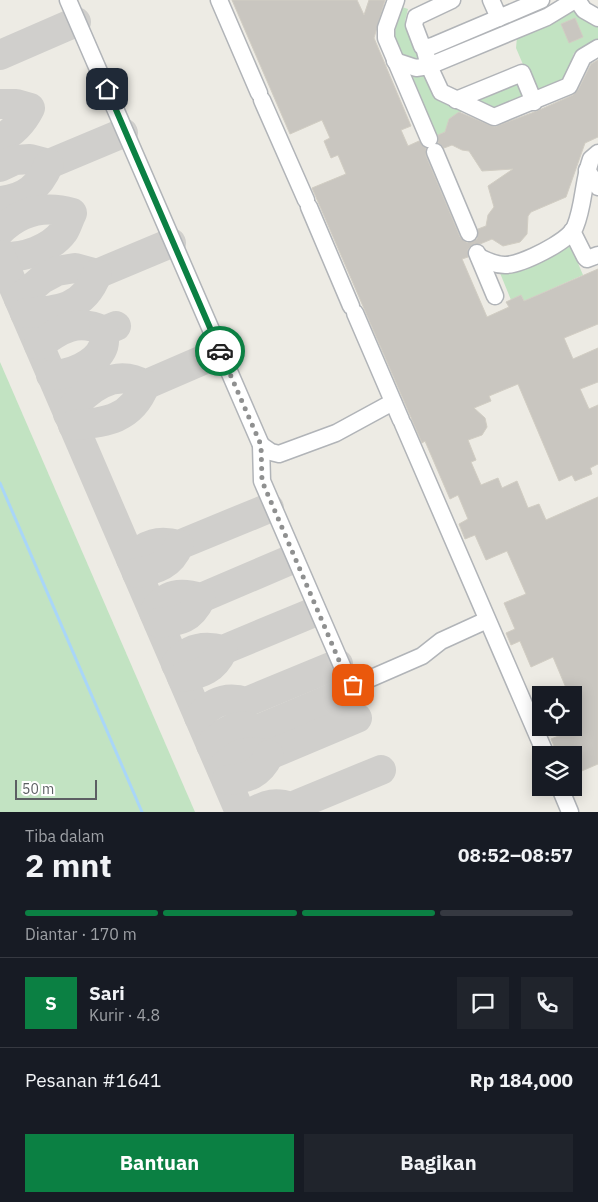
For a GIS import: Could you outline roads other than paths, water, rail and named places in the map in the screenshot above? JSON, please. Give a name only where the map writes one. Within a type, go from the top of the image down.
[{"type":"street","points":[[68,0],[261,445],[262,481],[351,684],[360,683],[422,656],[442,641],[488,620]]},
{"type":"street","points":[[219,0],[542,746]]},
{"type":"street","points":[[396,0],[385,33],[395,61],[495,296]]},
{"type":"street","points":[[452,0],[416,17],[414,25],[419,42],[424,47],[429,66],[441,92],[494,118],[569,86],[583,57],[598,48]]},
{"type":"street","points":[[491,0],[499,18]]},
{"type":"street","points":[[424,47],[541,0]]},
{"type":"street","points":[[395,61],[416,68],[429,66],[547,16],[576,0],[584,10],[598,18]]},
{"type":"street","points":[[456,100],[522,73],[534,102]]},
{"type":"street","points":[[474,246],[496,264],[515,263],[560,242],[572,231],[578,216],[587,170],[591,159],[598,153]]},
{"type":"street","points":[[587,170],[598,187]]},
{"type":"street","points":[[572,231],[585,257],[598,255]]},
{"type":"street","points":[[261,445],[271,452],[279,454],[336,432],[393,402]]},
{"type":"street","points":[[563,796],[570,812]]},
{"type":"waterway","points":[[0,483],[142,812]]}]
